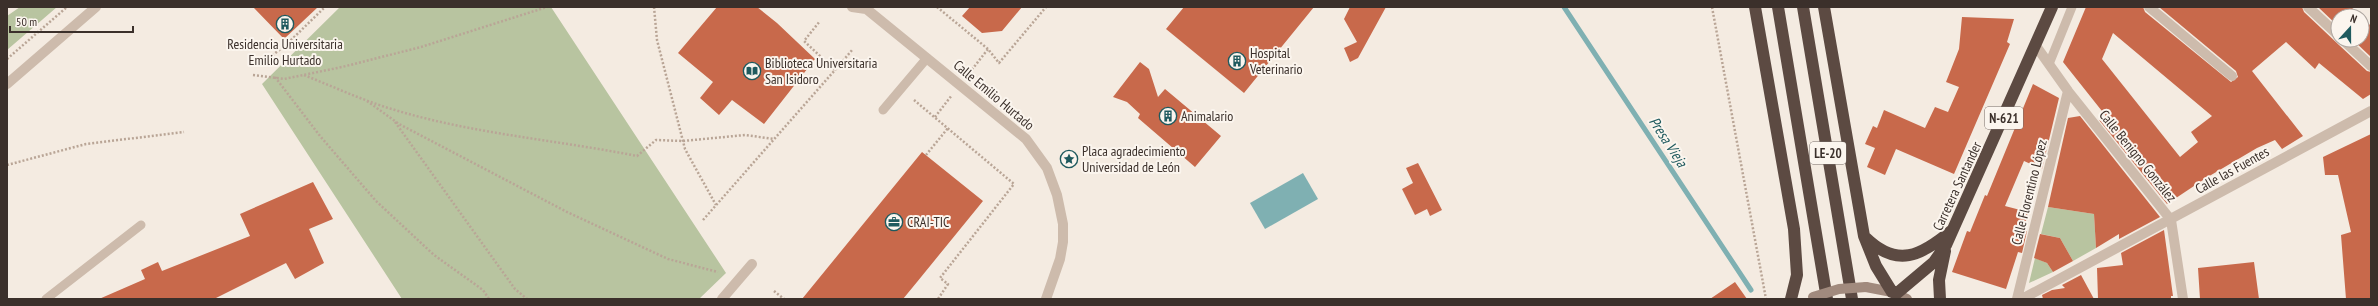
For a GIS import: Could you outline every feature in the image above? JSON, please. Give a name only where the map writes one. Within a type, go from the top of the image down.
[{"type":"highway","points":[[1755,7],[1794,228],[1797,275],[1791,299]]},
{"type":"highway","name":"LE-20","points":[[1778,7],[1827,299]]},
{"type":"highway","name":"LE-20","points":[[1803,7],[1852,299]]},
{"type":"highway","points":[[1824,7],[1864,236],[1873,259],[1898,295]]},
{"type":"highway","name":"Carretera Santander","points":[[1946,246],[2052,7]]},
{"type":"highway","points":[[1864,236],[1878,250],[1886,254],[1903,256],[1917,254],[1931,246],[1954,228]]},
{"type":"highway","name":"N-621","points":[[1898,295],[1930,266],[1946,246]]},
{"type":"highway","name":"N-621","points":[[1940,299],[1939,280],[1946,246]]},
{"type":"street","points":[[7,84],[96,7]]},
{"type":"street","name":"Calle Emilio Hurtado","points":[[852,7],[865,8],[1026,139],[1047,168],[1057,195],[1063,224],[1063,242],[1060,259],[1046,299]]},
{"type":"street","points":[[2149,7],[2232,76]]},
{"type":"street","points":[[2308,7],[2330,28]]},
{"type":"street","name":"Calle Benigno González","points":[[2036,46],[2068,91],[2171,220],[2183,299]]},
{"type":"street","points":[[2352,48],[2371,66]]},
{"type":"street","name":"Calle Florentino López","points":[[2017,299],[2068,91]]},
{"type":"street","name":"Calle las Fuentes","points":[[2022,299],[2371,111]]},
{"type":"street","points":[[722,299],[752,264]]},
{"type":"street","points":[[1812,298],[1839,289],[1866,287],[1898,295]]},
{"type":"lane","points":[[2049,64],[2072,7]]},
{"type":"lane","points":[[883,110],[927,58]]},
{"type":"lane","points":[[46,299],[141,225]]},
{"type":"path","points":[[7,59],[67,7]]},
{"type":"path","points":[[269,58],[287,44],[325,7]]},
{"type":"path","points":[[252,75],[284,79],[304,75],[421,47],[547,7]]},
{"type":"path","points":[[654,7],[657,40],[685,150],[716,205]]},
{"type":"path","points":[[937,7],[988,49],[999,63],[1046,7]]},
{"type":"path","points":[[1712,7],[1766,299]]},
{"type":"path","points":[[820,21],[804,41],[835,70]]},
{"type":"path","points":[[703,220],[853,49]]},
{"type":"path","points":[[966,78],[988,49]]},
{"type":"path","points":[[304,75],[394,110],[482,131],[575,144],[637,156],[656,140],[683,141],[745,135],[774,139]]},
{"type":"path","points":[[275,77],[320,136],[376,201],[434,255],[483,290],[489,299]]},
{"type":"path","points":[[935,117],[953,94]]},
{"type":"path","points":[[363,98],[394,120],[567,212],[668,259],[718,272]]},
{"type":"path","points":[[914,100],[1014,184],[940,278],[948,284],[938,299]]},
{"type":"path","points":[[394,120],[515,289],[527,299]]},
{"type":"path","points":[[926,155],[948,128]]},
{"type":"path","points":[[7,165],[86,144],[184,132]]},
{"type":"path","points":[[774,291],[784,299]]},
{"type":"green space","points":[[20,7],[57,7],[7,50],[7,16]]},
{"type":"green space","points":[[340,7],[551,7],[726,273],[699,299],[402,299],[262,84]]},
{"type":"green space","points":[[2048,207],[2094,214],[2096,248],[2073,261],[2060,238],[2041,234]]},
{"type":"green space","points":[[2035,258],[2047,263],[2053,272],[2029,283]]},
{"type":"water","points":[[1303,173],[1318,199],[1265,229],[1250,203]]},
{"type":"building","name":"Residencia Universitaria Emilio Hurtado","points":[[253,7],[318,7],[284,39]]},
{"type":"building","name":"Biblioteca Universitaria San Isidoro","points":[[717,7],[757,7],[777,23],[815,59],[764,124],[732,100],[719,115],[700,98],[713,82],[678,53]]},
{"type":"building","points":[[970,7],[1022,7],[1002,31],[982,33],[962,16]]},
{"type":"building","name":"Hospital Veterinario","points":[[1184,7],[1314,7],[1244,93],[1166,29]]},
{"type":"building","points":[[1350,7],[1386,7],[1358,58],[1350,62],[1344,48],[1357,42],[1344,19]]},
{"type":"building","points":[[2086,7],[2143,7],[2145,12],[2231,82],[2238,77],[2236,71],[2159,7],[2302,7],[2304,12],[2330,37],[2330,48],[2342,48],[2367,71],[2371,72],[2371,94],[2363,99],[2319,63],[2315,69],[2286,42],[2252,71],[2303,136],[2282,149],[2275,140],[2257,148],[2206,178],[2167,204],[2099,120],[2117,130],[2063,62]],"holes":[[[2113,33],[2212,116],[2191,132],[2198,142],[2180,157],[2102,59]]]},
{"type":"building","points":[[2318,7],[2352,8],[2330,8],[2330,18]]},
{"type":"building","points":[[1962,17],[2014,19],[2007,42],[2010,44],[1954,174],[1896,149],[1885,175],[1867,167],[1875,148],[1865,144],[1873,126],[1877,128],[1884,110],[1925,128],[1935,107],[1948,112],[1959,87],[1946,82],[1959,49]]},
{"type":"building","points":[[2370,25],[2371,26],[2371,57],[2361,48],[2370,48]]},
{"type":"building","name":"Animalario","points":[[1140,62],[1149,69],[1158,97],[1165,89],[1221,136],[1195,167],[1138,118],[1140,114],[1127,102],[1113,97]]},
{"type":"building","points":[[2033,84],[2059,98],[2042,169],[2024,161],[2005,206],[2028,212],[2024,230],[2027,231],[2022,253],[2018,252],[2006,289],[1952,272],[1967,231],[1970,232],[1985,195],[1987,196]]},
{"type":"building","points":[[2080,116],[2160,217],[2119,239],[2119,234],[2096,248],[2094,214],[2048,207],[2068,118]]},
{"type":"building","points":[[2371,134],[2371,299],[2346,299],[2341,235],[2351,232],[2338,175],[2325,175],[2323,157]]},
{"type":"building","name":"CRAI-TIC","points":[[922,152],[983,201],[917,282],[903,299],[802,299]]},
{"type":"building","points":[[1418,163],[1442,210],[1430,216],[1427,209],[1415,215],[1402,189],[1413,183],[1406,168]]},
{"type":"building","points":[[313,182],[333,219],[309,229],[324,263],[295,279],[286,263],[214,299],[99,299],[145,279],[141,270],[158,262],[162,271],[250,236],[240,214]]},
{"type":"building","points":[[2164,230],[2173,296],[2171,296],[2171,299],[2098,299],[2097,268],[2123,265],[2121,253]]},
{"type":"building","points":[[2040,234],[2060,238],[2073,261],[2053,272],[2047,263],[2034,258]]},
{"type":"building","points":[[2254,262],[2259,299],[2200,299],[2198,268]]},
{"type":"building","points":[[2081,275],[2094,299],[2043,299],[2042,295],[2052,290],[2065,288],[2062,285]]},
{"type":"building","points":[[1735,282],[1747,299],[1710,299]]},
{"type":"waterway","name":"Presa Vieja","points":[[1564,7],[1751,290]]},
{"type":"place","name":"Residencia Universitaria Emilio Hurtado","points":[[285,24]]},
{"type":"place","name":"Hospital Veterinario","points":[[1237,61]]},
{"type":"place","name":"Biblioteca Universitaria San Isidoro","points":[[752,71]]},
{"type":"place","name":"Animalario","points":[[1168,116]]},
{"type":"place","name":"Placa agradecimiento Universidad de León","points":[[1069,159]]},
{"type":"place","name":"CRAI-TIC","points":[[894,222]]}]
